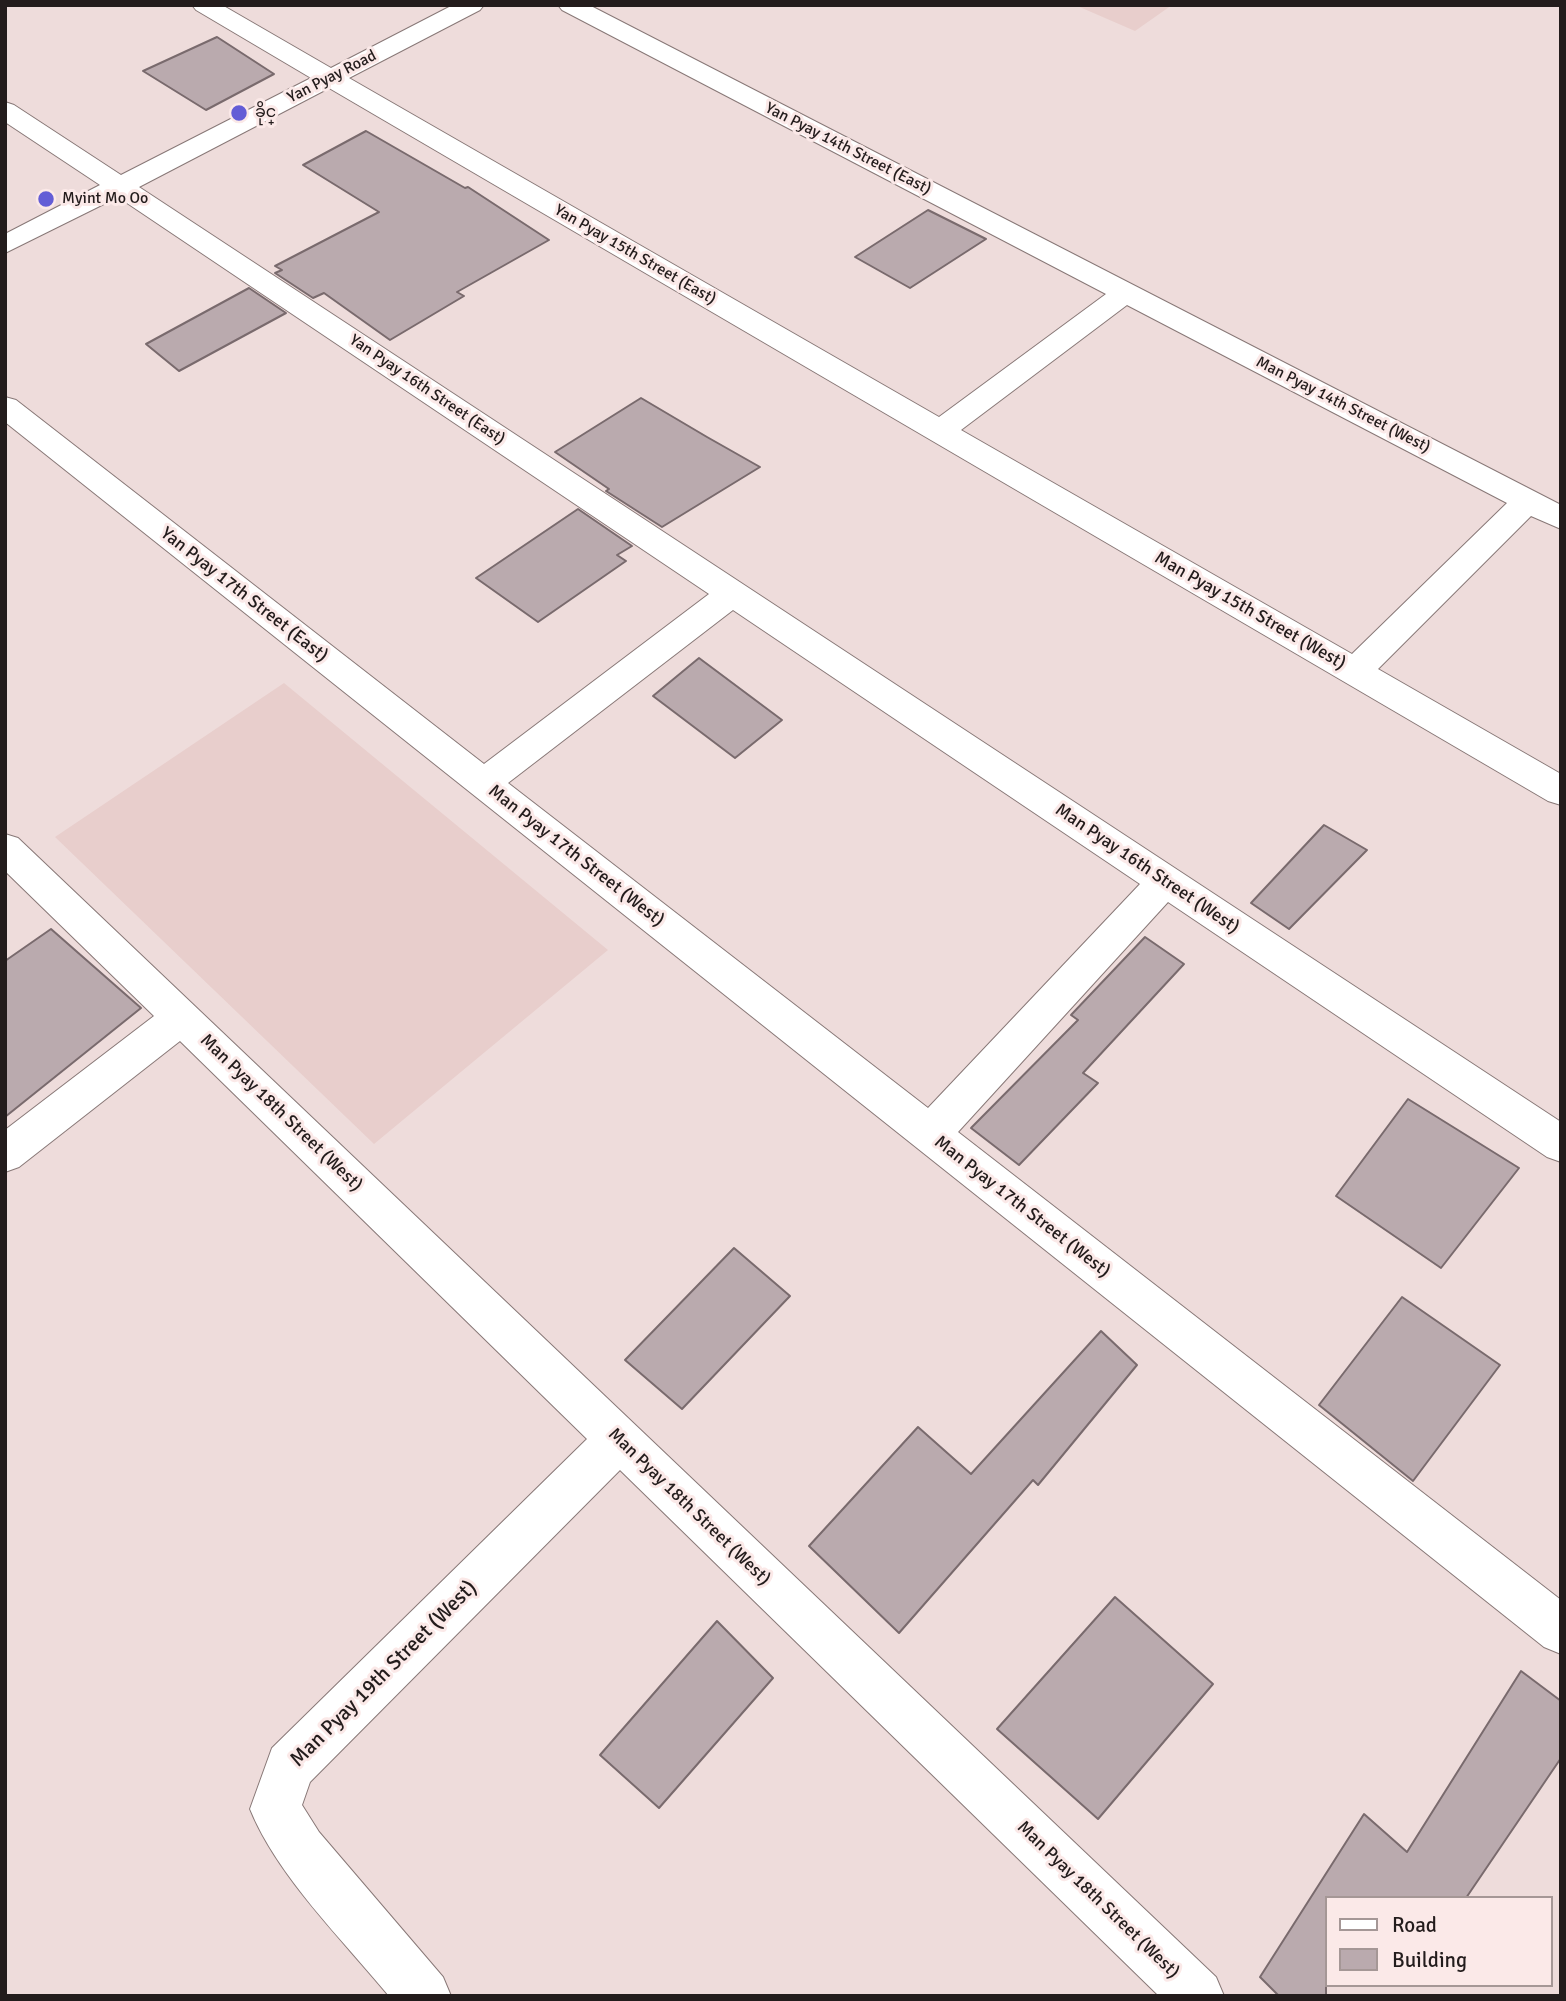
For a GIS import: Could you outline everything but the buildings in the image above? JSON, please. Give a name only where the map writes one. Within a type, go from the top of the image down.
[{"type":"street","name":"Yan Pyay 15th Street (East)","points":[[204,5],[940,431]]},
{"type":"street","name":"Yan Pyay Road","points":[[5,245],[471,5]]},
{"type":"street","name":"Yan Pyay 14th Street (East)","points":[[570,5],[1125,293]]},
{"type":"street","name":"Yan Pyay 16th Street (East)","points":[[5,110],[733,593]]},
{"type":"street","points":[[940,431],[1125,293]]},
{"type":"street","name":"Man Pyay 14th Street (West)","points":[[1125,293],[1561,518]]},
{"type":"street","name":"Yan Pyay 17th Street (East)","points":[[5,407],[483,783]]},
{"type":"street","name":"Man Pyay 15th Street (West)","points":[[940,431],[1561,791]]},
{"type":"street","points":[[1355,672],[1528,500]]},
{"type":"street","points":[[483,783],[733,593]]},
{"type":"street","name":"Man Pyay 16th Street (West)","points":[[733,593],[1561,1144]]},
{"type":"street","name":"Man Pyay 17th Street (West)","points":[[483,783],[1561,1630]]},
{"type":"street","name":"Man Pyay 18th Street (West)","points":[[5,848],[1197,1996]]},
{"type":"street","points":[[930,1134],[1166,881]]},
{"type":"street","points":[[5,1154],[182,1017]]},
{"type":"street","name":"Man Pyay 19th Street (West)","points":[[424,1996],[301,1850],[275,1809],[286,1776],[290,1766],[619,1439]]},
{"type":"shaded area","points":[[1075,5],[1172,5],[1135,31]]},
{"type":"shaded area","points":[[284,683],[608,950],[374,1144],[55,837]]},
{"type":"place","name":"ခိုင္","points":[[239,113]]},
{"type":"place","name":"Myint Mo Oo","points":[[46,199]]}]
